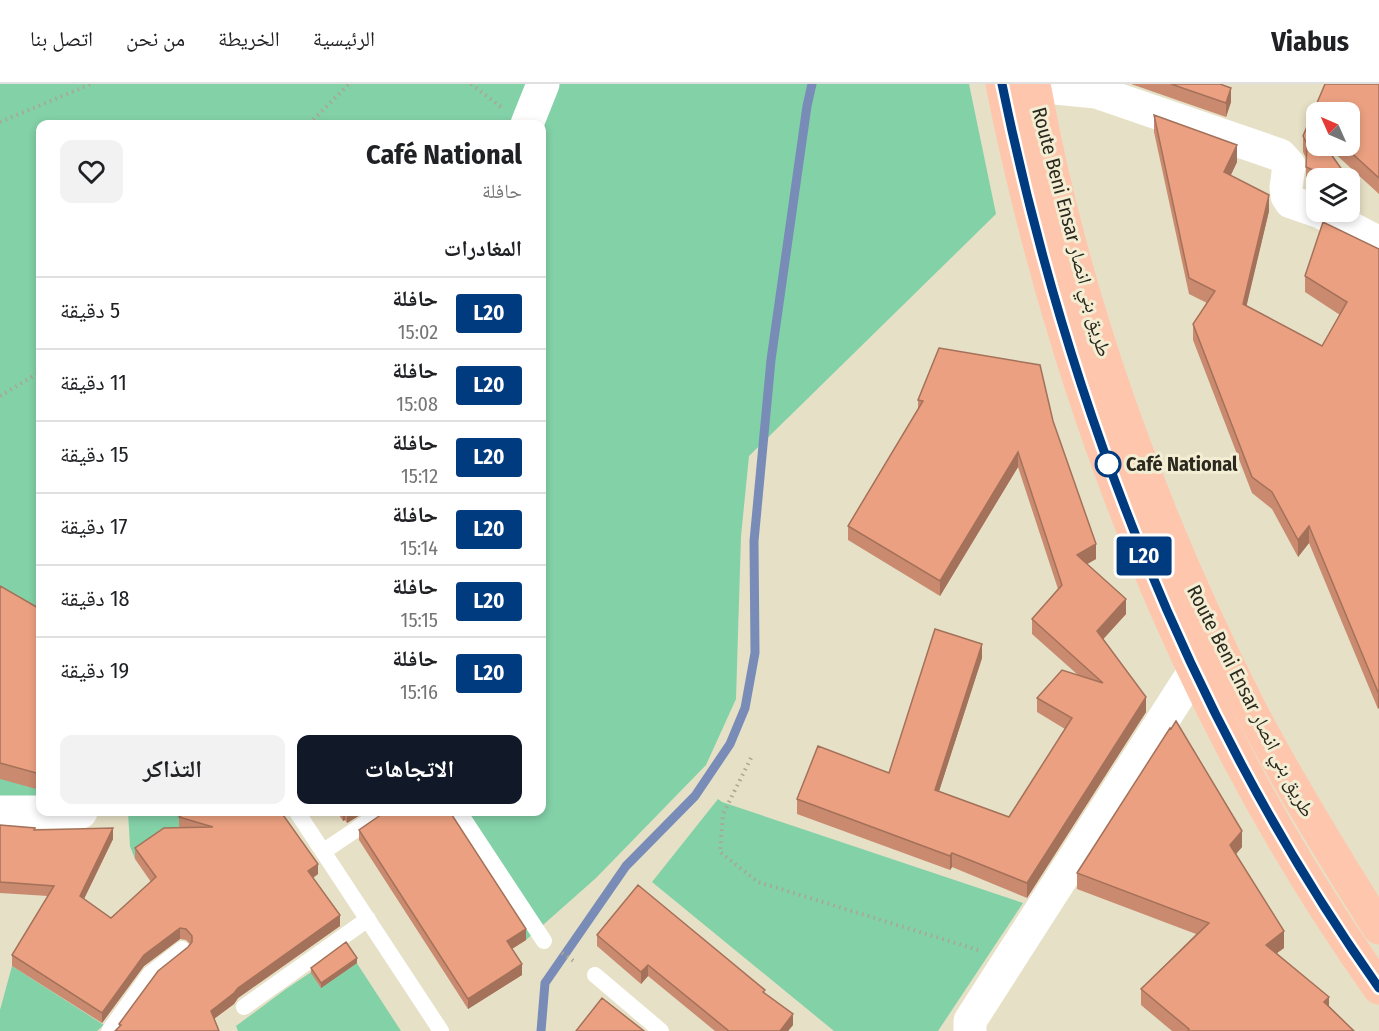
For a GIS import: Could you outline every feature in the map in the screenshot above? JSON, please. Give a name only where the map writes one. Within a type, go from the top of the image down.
[{"type":"highway","name":"Route Beni Ensar طريق بني انصار","points":[[1002,84],[1017,160],[1044,265],[1075,369],[1150,572],[1195,670],[1274,823],[1317,897],[1379,988]]},
{"type":"highway","name":"Route Beni Ensar طريق بني انصار","points":[[1035,85],[1073,249],[1102,350],[1144,471],[1193,589],[1249,705],[1310,818],[1379,928]]},
{"type":"street","points":[[529,120],[543,84]]},
{"type":"street","points":[[1035,85],[1096,92],[1280,155],[1290,165],[1286,188],[1291,202],[1320,212],[1379,243]]},
{"type":"street","points":[[970,1031],[970,1021],[1195,670]]},
{"type":"street","points":[[0,812],[36,812]]},
{"type":"lane","points":[[300,816],[441,1031]]},
{"type":"lane","points":[[324,851],[376,816]]},
{"type":"lane","points":[[462,816],[544,941]]},
{"type":"lane","points":[[244,1007],[368,919]]},
{"type":"lane","points":[[109,1031],[150,974],[182,949]]},
{"type":"lane","points":[[595,975],[661,1031]]},
{"type":"path","points":[[0,122],[91,84]]},
{"type":"path","points":[[313,120],[349,84]]},
{"type":"path","points":[[0,396],[36,374]]},
{"type":"path","points":[[751,759],[723,814],[720,852],[750,876],[758,882],[1010,960]]},
{"type":"path","points":[[544,941],[595,975]]},
{"type":"green space","points":[[0,84],[969,84],[996,214],[749,456],[741,536],[736,699],[706,765],[596,878],[526,940],[455,816],[546,816],[546,120],[36,120],[36,803],[0,799]]},
{"type":"green space","points":[[718,799],[1023,903],[938,1031],[834,1031],[652,882]]},
{"type":"green space","points":[[128,816],[195,816],[135,859],[130,846]]},
{"type":"green space","points":[[347,948],[401,1031],[238,1031],[236,1026]]},
{"type":"green space","points":[[12,966],[104,1025],[97,1031],[0,1031],[0,1010]]},
{"type":"building","points":[[1171,84],[1220,84],[1231,88],[1226,103]]},
{"type":"building","points":[[1325,84],[1379,84],[1379,178],[1355,156],[1360,156],[1360,102],[1317,102]]},
{"type":"building","points":[[1154,115],[1237,145],[1224,172],[1269,195],[1243,304],[1322,346],[1347,302],[1305,276],[1323,222],[1379,249],[1378,692],[1309,526],[1298,540],[1272,492],[1252,477],[1193,324],[1215,291],[1189,278]]},
{"type":"building","points":[[1306,156],[1332,156],[1341,168],[1308,168],[1306,167]]},
{"type":"building","points":[[939,348],[1040,365],[1053,421],[1096,544],[1077,555],[1126,599],[1097,631],[1146,697],[1027,883],[952,853],[950,856],[797,799],[818,746],[889,773],[935,629],[982,644],[935,790],[1009,817],[1072,718],[1037,698],[1062,670],[1103,683],[1032,619],[1062,585],[1018,452],[940,581],[848,526],[923,401],[918,400]]},
{"type":"building","points":[[0,586],[36,607],[36,773],[0,763]]},
{"type":"building","points":[[1176,721],[1242,831],[1230,845],[1284,931],[1266,945],[1329,997],[1324,1002],[1354,1031],[1188,1031],[1189,1029],[1141,989],[1209,923],[1077,873]]},
{"type":"building","points":[[284,816],[318,864],[308,871],[340,915],[238,988],[211,1011],[219,1031],[115,1031],[158,971],[188,947],[192,942],[192,936],[186,929],[180,928],[144,955],[102,1013],[12,955],[54,886],[0,882],[0,825],[35,828],[34,830],[113,828],[80,896],[111,918],[156,877],[135,848],[164,828],[213,827],[179,817]]},
{"type":"building","points":[[379,816],[453,816],[526,929],[507,941],[522,964],[468,999],[359,830]]},
{"type":"building","points":[[638,885],[765,990],[763,992],[793,1014],[780,1031],[729,1031],[648,965],[641,972],[597,935]]},
{"type":"building","points":[[346,942],[357,958],[321,983],[311,968]]},
{"type":"building","points":[[602,998],[644,1031],[576,1031]]},
{"type":"waterway","points":[[541,1031],[545,983],[626,866],[695,796],[730,744],[745,708],[755,653],[754,541],[771,360],[812,84]]},
{"type":"bus line","name":"L20","points":[[1002,84],[1017,160],[1044,265],[1075,369],[1150,572],[1233,748],[1274,823],[1317,897],[1379,988]]},
{"type":"place","name":"Café National","points":[[1108,464]]}]
